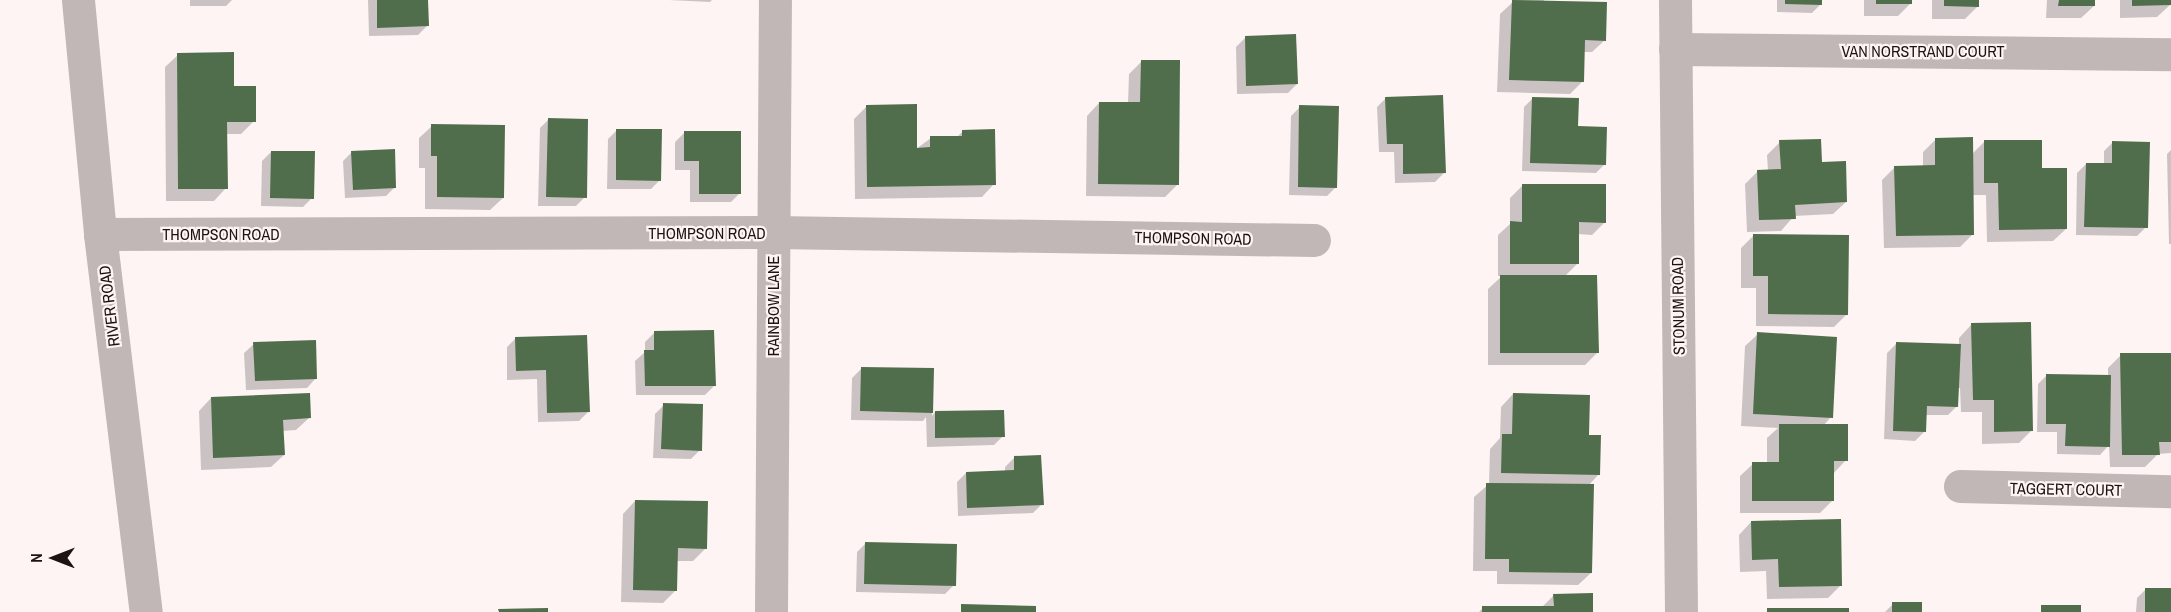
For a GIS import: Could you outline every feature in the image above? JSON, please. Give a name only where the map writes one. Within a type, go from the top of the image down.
[{"type":"street","name":"RIVER ROAD","points":[[78,0],[100,234],[146,612]]},
{"type":"street","name":"RAINBOW LANE","points":[[771,612],[775,0]]},
{"type":"street","name":"STONUM ROAD","points":[[1675,0],[1681,612]]},
{"type":"street","name":"VAN NORSTRAND COURT","points":[[1676,49],[2171,54]]},
{"type":"street","name":"THOMPSON ROAD","points":[[100,234],[773,232],[1314,240]]},
{"type":"street","name":"TAGGERT COURT","points":[[1960,486],[2171,491]]},
{"type":"building","points":[[377,0],[428,0],[429,26],[377,28]]},
{"type":"building","points":[[1512,0],[1607,2],[1606,41],[1585,40],[1584,82],[1509,80]]},
{"type":"building","points":[[1785,0],[1822,0],[1822,5],[1785,4]]},
{"type":"building","points":[[1876,0],[1912,0],[1912,4],[1876,4]]},
{"type":"building","points":[[1944,0],[1979,0],[1979,7],[1944,6]]},
{"type":"building","points":[[2059,0],[2095,0],[2095,6],[2058,6]]},
{"type":"building","points":[[2132,0],[2171,0],[2171,5],[2132,6]]},
{"type":"building","points":[[1296,34],[1298,84],[1246,86],[1245,36]]},
{"type":"building","points":[[234,52],[234,86],[256,86],[256,122],[227,122],[228,189],[178,189],[177,53]]},
{"type":"building","points":[[1141,60],[1180,60],[1179,185],[1098,184],[1099,102],[1140,102]]},
{"type":"building","points":[[1443,95],[1446,173],[1403,174],[1403,144],[1387,144],[1385,97]]},
{"type":"building","points":[[1532,97],[1579,98],[1578,126],[1607,127],[1606,165],[1530,163]]},
{"type":"building","points":[[917,104],[917,148],[930,147],[930,136],[962,136],[962,130],[995,129],[996,185],[867,187],[866,105]]},
{"type":"building","points":[[1299,105],[1339,106],[1337,188],[1298,187]]},
{"type":"building","points":[[548,118],[588,119],[587,198],[546,197]]},
{"type":"building","points":[[431,124],[505,125],[504,198],[437,197],[437,156],[431,156]]},
{"type":"building","points":[[616,129],[662,129],[661,181],[616,180]]},
{"type":"building","points":[[684,131],[741,131],[741,194],[699,194],[699,161],[684,161]]},
{"type":"building","points":[[1973,137],[1974,235],[1896,236],[1894,166],[1935,165],[1935,138]]},
{"type":"building","points":[[1821,139],[1822,162],[1846,161],[1847,202],[1795,205],[1796,219],[1759,220],[1757,170],[1781,169],[1779,140]]},
{"type":"building","points":[[1984,140],[2042,140],[2042,168],[2067,168],[2067,229],[1999,230],[1998,183],[1984,183]]},
{"type":"building","points":[[2112,141],[2150,142],[2148,228],[2084,227],[2086,163],[2112,163]]},
{"type":"building","points":[[395,149],[396,188],[353,190],[351,151]]},
{"type":"building","points":[[271,151],[315,151],[314,199],[270,198]]},
{"type":"building","points":[[1522,184],[1606,184],[1606,223],[1579,222],[1579,264],[1510,264],[1510,221],[1522,222]]},
{"type":"building","points":[[1753,234],[1849,235],[1848,315],[1768,314],[1768,276],[1753,276]]},
{"type":"building","points":[[1500,275],[1597,275],[1599,353],[1500,353]]},
{"type":"building","points":[[2031,322],[2033,431],[1994,432],[1994,400],[1973,400],[1971,323]]},
{"type":"building","points":[[714,330],[716,386],[645,386],[644,350],[654,350],[654,331]]},
{"type":"building","points":[[1757,332],[1837,337],[1833,418],[1753,414]]},
{"type":"building","points":[[587,335],[590,412],[547,413],[546,370],[516,371],[515,337]]},
{"type":"building","points":[[316,340],[317,379],[255,381],[253,342]]},
{"type":"building","points":[[1896,342],[1961,344],[1958,407],[1927,406],[1926,432],[1893,431]]},
{"type":"building","points":[[2120,353],[2171,353],[2171,442],[2159,442],[2160,455],[2122,455]]},
{"type":"building","points":[[861,367],[934,368],[933,413],[860,411]]},
{"type":"building","points":[[2046,374],[2111,375],[2110,447],[2065,446],[2066,424],[2046,424]]},
{"type":"building","points":[[310,393],[311,418],[283,420],[285,455],[213,458],[211,397]]},
{"type":"building","points":[[1513,393],[1590,395],[1589,435],[1601,435],[1600,475],[1501,473],[1502,434],[1512,434]]},
{"type":"building","points":[[663,403],[703,404],[702,451],[661,449]]},
{"type":"building","points":[[1004,410],[1005,437],[935,438],[935,411]]},
{"type":"building","points":[[1779,424],[1848,424],[1848,461],[1834,461],[1834,501],[1752,501],[1752,462],[1779,462]]},
{"type":"building","points":[[1041,455],[1044,505],[967,508],[966,472],[1014,470],[1014,456]]},
{"type":"building","points":[[1486,483],[1594,484],[1592,573],[1509,572],[1509,559],[1485,559]]},
{"type":"building","points":[[635,500],[708,501],[707,549],[678,548],[677,591],[633,590]]},
{"type":"building","points":[[1841,519],[1842,586],[1779,587],[1778,559],[1752,560],[1751,521]]},
{"type":"building","points":[[865,542],[957,544],[956,586],[864,584]]},
{"type":"building","points":[[2145,588],[2171,588],[2171,612],[2145,612]]},
{"type":"building","points":[[1593,593],[1593,612],[1482,612],[1482,606],[1554,606],[1553,594]]},
{"type":"building","points":[[1892,602],[1922,602],[1922,612],[1892,612]]},
{"type":"building","points":[[961,604],[1036,606],[1036,612],[961,612]]},
{"type":"building","points":[[2041,605],[2081,605],[2081,612],[2041,612]]},
{"type":"building","points":[[548,608],[548,612],[499,612],[498,609]]},
{"type":"building","points":[[1767,608],[1849,608],[1849,612],[1767,612]]}]
